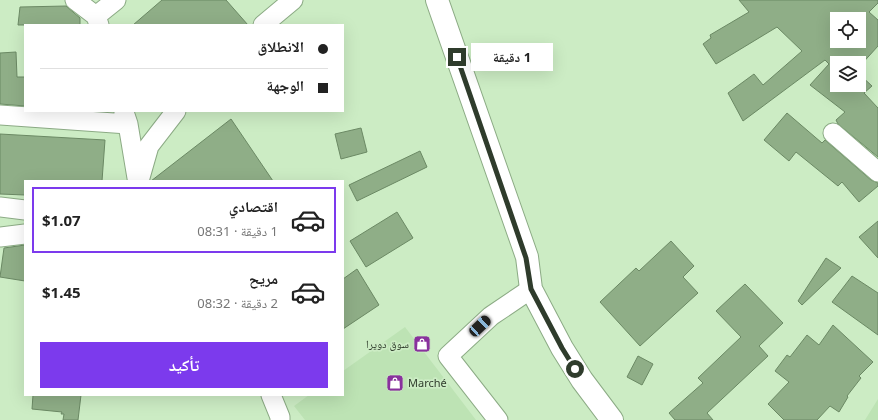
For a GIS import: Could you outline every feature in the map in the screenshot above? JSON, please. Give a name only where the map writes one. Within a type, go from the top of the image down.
[{"type":"main road","points":[[437,0],[526,258],[531,289],[562,348],[582,380],[612,420]]},
{"type":"street","points":[[75,0],[97,20],[116,0]]},
{"type":"street","points":[[264,24],[293,0]]},
{"type":"street","points":[[138,180],[149,146],[175,112]]},
{"type":"street","points":[[0,115],[126,117],[138,180]]},
{"type":"street","points":[[833,133],[878,172]]},
{"type":"street","points":[[0,207],[24,210]]},
{"type":"street","points":[[0,237],[24,234]]},
{"type":"street","points":[[498,420],[448,356],[491,316],[531,289]]},
{"type":"street","points":[[271,396],[280,420]]},
{"type":"shaded area","name":"Marché","points":[[405,327],[476,420],[305,420],[294,406],[308,396],[344,396],[344,370]]},
{"type":"shaded area","points":[[878,399],[878,420],[865,420]]},
{"type":"building","points":[[162,0],[226,0],[247,24],[134,24]]},
{"type":"building","points":[[739,0],[878,0],[878,3],[869,12],[878,20],[878,46],[866,59],[866,56],[830,56],[830,92],[865,92],[864,93],[878,108],[878,157],[838,124],[836,120],[845,112],[810,85],[829,64],[825,60],[743,121],[728,93],[754,74],[763,85],[802,51],[777,27],[716,64],[703,44],[711,38],[710,35],[749,12]]},
{"type":"building","points":[[66,6],[80,18],[80,24],[18,25],[20,7]]},
{"type":"building","points":[[16,52],[17,77],[24,77],[24,106],[0,104],[0,53]]},
{"type":"building","points":[[866,80],[872,86],[866,91]]},
{"type":"building","points":[[787,113],[822,143],[825,140],[871,180],[878,183],[878,186],[859,202],[842,182],[838,186],[796,152],[789,161],[764,140]]},
{"type":"building","points":[[231,119],[272,180],[152,180]]},
{"type":"building","points":[[361,128],[367,152],[341,159],[335,134]]},
{"type":"building","points":[[0,134],[105,140],[102,180],[24,180],[24,195],[0,194]]},
{"type":"building","points":[[420,151],[427,167],[357,201],[349,185]]},
{"type":"building","points":[[397,212],[413,238],[366,267],[350,241]]},
{"type":"building","points":[[878,221],[878,258],[859,237]]},
{"type":"building","points":[[671,241],[694,266],[683,277],[698,293],[640,346],[600,302],[636,268],[639,271]]},
{"type":"building","points":[[24,245],[24,281],[0,277],[4,248]]},
{"type":"building","points":[[826,258],[841,268],[802,305],[798,301]]},
{"type":"building","points":[[357,269],[379,305],[344,328],[344,278]]},
{"type":"building","points":[[852,276],[878,293],[878,335],[832,302]]},
{"type":"building","points":[[745,284],[783,323],[759,346],[768,356],[707,413],[713,420],[675,420],[669,413],[703,383],[698,378],[741,337],[716,311]]},
{"type":"building","points":[[833,325],[873,362],[859,376],[861,378],[847,396],[848,397],[839,412],[830,406],[817,420],[784,420],[768,404],[789,382],[775,371],[787,355],[790,357],[807,335],[819,345]]},
{"type":"building","points":[[638,356],[653,364],[642,385],[627,377]]},
{"type":"building","points":[[33,396],[81,396],[78,420],[63,420],[64,414],[61,414],[62,412],[32,409]]},
{"type":"place","name":"سوق دويرا","points":[[422,344]]},
{"type":"place","name":"Marché","points":[[395,383]]},
{"type":"route","points":[[457,57],[526,258],[531,289],[562,348],[575,369]]}]
